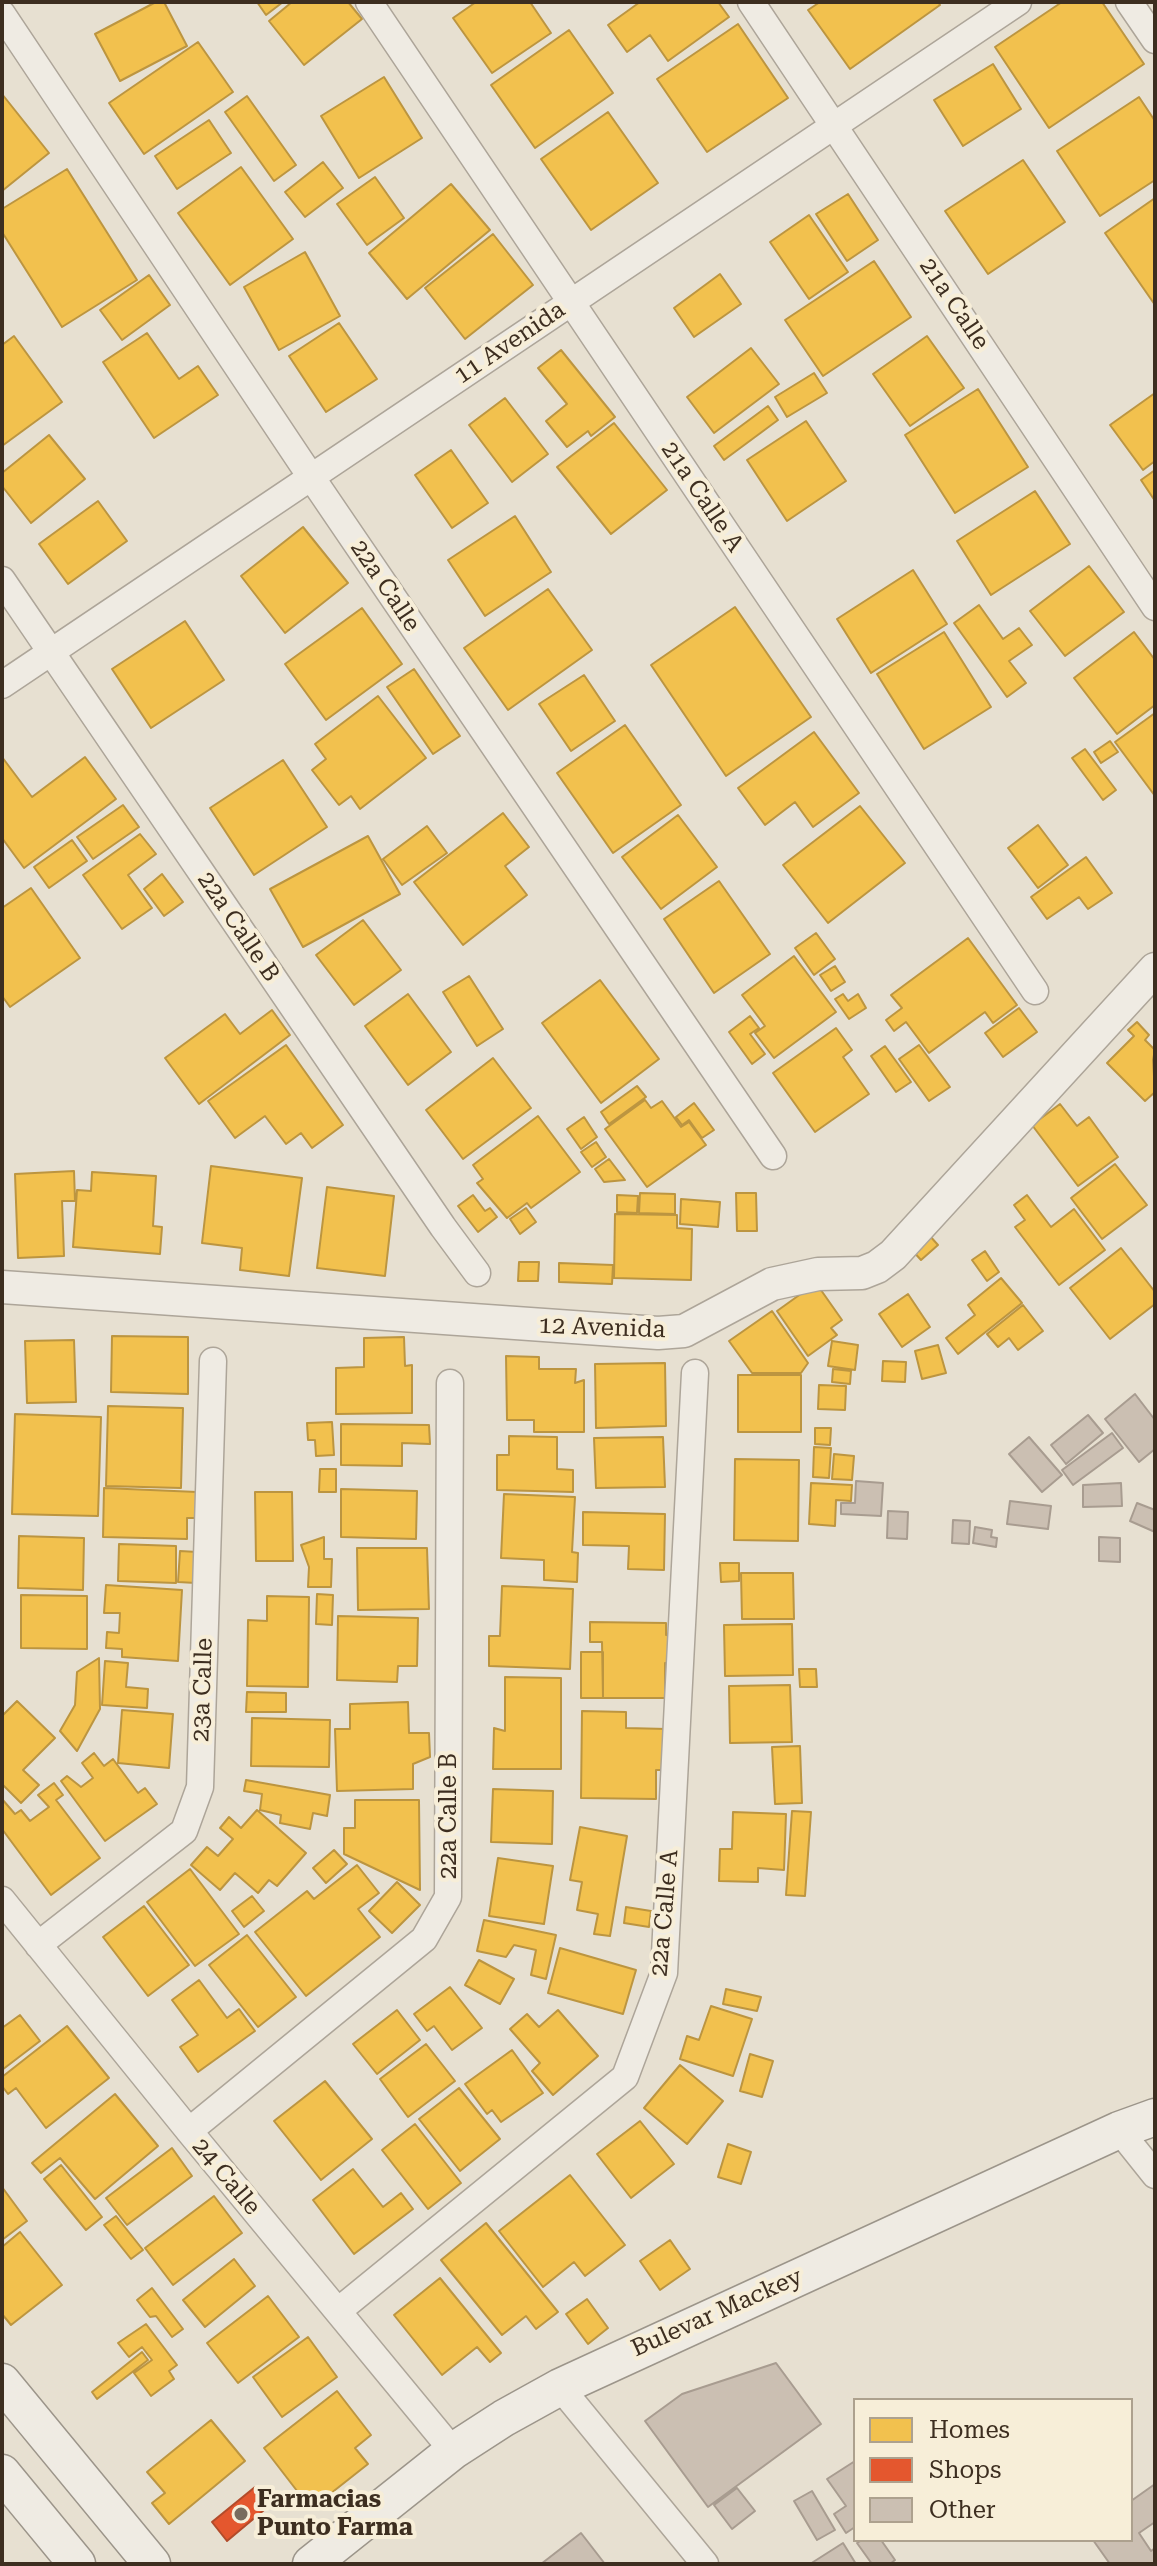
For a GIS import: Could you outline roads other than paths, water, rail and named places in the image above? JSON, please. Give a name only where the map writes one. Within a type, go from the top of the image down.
[{"type":"main road","name":"Bulevar Mackey","points":[[311,2564],[453,2451],[560,2387],[1119,2130],[1155,2117]]},
{"type":"main road","points":[[2,2382],[152,2564]]},
{"type":"main road","points":[[2,2473],[77,2564]]},
{"type":"street","name":"21a Calle A","points":[[369,2],[1035,991]]},
{"type":"street","name":"21a Calle","points":[[751,2],[1155,607]]},
{"type":"street","name":"11 Avenida","points":[[2,685],[1018,2]]},
{"type":"street","points":[[1129,2],[1155,40]]},
{"type":"street","name":"22a Calle","points":[[2,14],[311,477],[773,1156]]},
{"type":"street","name":"22a Calle B","points":[[2,580],[477,1273]]},
{"type":"street","name":"12 Avenida","points":[[2,1287],[462,1321],[658,1333],[684,1331],[772,1284],[818,1274],[862,1273],[893,1255],[1155,969]]},
{"type":"street","name":"23a Calle","points":[[38,1945],[184,1831],[200,1787],[213,1361]]},
{"type":"street","name":"22a Calle A","points":[[338,2311],[625,2077],[664,1973],[695,1373]]},
{"type":"street","name":"22a Calle B","points":[[189,2131],[424,1939],[448,1897],[450,1383]]},
{"type":"street","name":"24 Calle","points":[[2,1900],[453,2451]]},
{"type":"street","points":[[1119,2130],[1155,2175]]},
{"type":"street","points":[[560,2387],[705,2564]]},
{"type":"place","name":"Farmacias Punto Farma","points":[[241,2514]]}]
